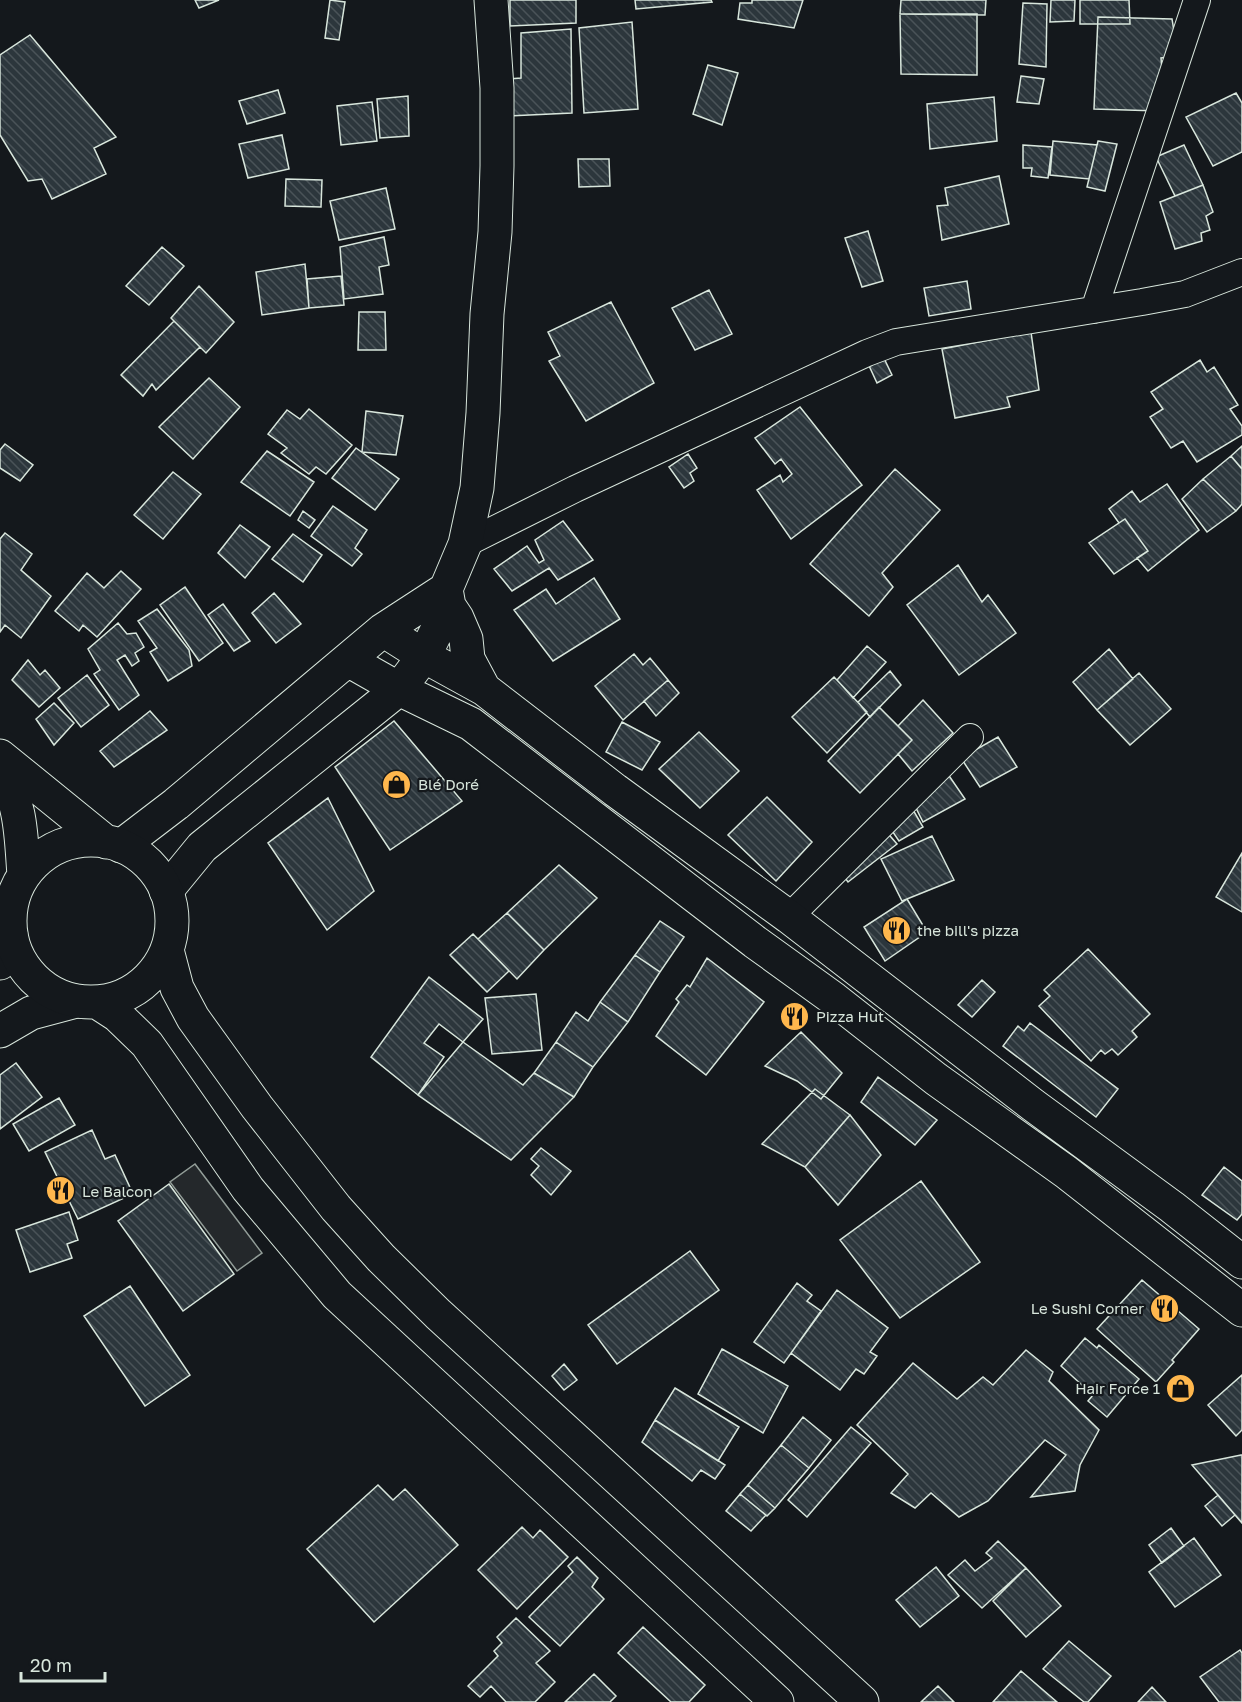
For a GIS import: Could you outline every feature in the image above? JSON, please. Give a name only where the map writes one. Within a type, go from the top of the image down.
[{"type":"main road","points":[[166,891],[202,847],[399,689],[424,656],[448,597],[465,544],[478,478],[483,413],[497,166],[496,88],[491,0]]},
{"type":"main road","points":[[448,597],[383,630],[176,804],[114,844],[75,842],[54,849],[35,862],[24,874],[11,904],[5,949],[18,958],[33,978],[53,993],[87,1001],[117,1015],[147,1044],[248,1188],[337,1295],[777,1702]]},
{"type":"main road","points":[[448,597],[466,639],[468,659],[484,689]]},
{"type":"main road","points":[[383,630],[484,689],[615,790],[789,917],[1242,1262]]},
{"type":"main road","points":[[348,660],[399,689],[471,724],[936,1079],[1066,1173],[1242,1310]]},
{"type":"main road","points":[[0,756],[114,844],[148,864],[159,876],[166,891],[172,920],[167,950],[159,966],[147,980],[132,991],[116,998],[87,1001],[31,1013],[0,1031]]},
{"type":"main road","points":[[0,772],[7,782],[20,820],[24,874]]},
{"type":"main road","points":[[167,950],[177,988],[193,1018],[257,1107],[336,1208],[381,1258],[446,1321],[862,1702]]},
{"type":"street","points":[[1094,310],[1197,0]]},
{"type":"street","points":[[465,544],[575,489],[867,352],[896,342],[1185,294],[1242,272]]},
{"type":"street","points":[[789,917],[970,737]]},
{"type":"shaded area","points":[[195,1164],[262,1253],[237,1271],[170,1182]]},
{"type":"building","points":[[195,0],[219,0],[199,8]]},
{"type":"building","points":[[330,0],[345,2],[339,40],[325,38]]},
{"type":"building","points":[[510,0],[576,0],[576,23],[510,26]]},
{"type":"building","points":[[635,0],[711,0],[712,2],[636,9]]},
{"type":"building","points":[[752,0],[803,0],[794,28],[738,19],[740,3],[752,3]]},
{"type":"building","points":[[901,0],[986,0],[985,15],[900,14]]},
{"type":"building","points":[[1051,0],[1075,0],[1074,21],[1050,22]]},
{"type":"building","points":[[1080,0],[1129,0],[1130,24],[1080,24]]},
{"type":"building","points":[[1023,3],[1047,4],[1046,67],[1019,64]]},
{"type":"building","points":[[900,14],[977,14],[977,75],[901,74]]},
{"type":"building","points":[[1098,17],[1172,19],[1178,56],[1161,58],[1163,81],[1159,111],[1094,109]]},
{"type":"building","points":[[632,22],[638,109],[584,113],[579,28]]},
{"type":"building","points":[[571,29],[572,113],[508,116],[507,79],[521,78],[521,33]]},
{"type":"building","points":[[30,35],[116,137],[94,148],[106,174],[52,199],[42,179],[28,181],[0,135],[0,55]]},
{"type":"building","points":[[708,65],[738,73],[722,125],[693,114]]},
{"type":"building","points":[[1021,76],[1044,79],[1039,104],[1017,102]]},
{"type":"building","points":[[278,90],[285,113],[247,124],[239,101]]},
{"type":"building","points":[[1236,93],[1242,103],[1242,152],[1213,166],[1186,117]]},
{"type":"building","points":[[408,96],[409,136],[380,138],[377,99]]},
{"type":"building","points":[[994,97],[997,141],[930,149],[927,104]]},
{"type":"building","points":[[372,102],[377,141],[341,145],[337,106]]},
{"type":"building","points":[[282,135],[289,169],[248,178],[239,144]]},
{"type":"building","points":[[1053,141],[1097,145],[1089,179],[1050,175]]},
{"type":"building","points":[[1098,141],[1117,144],[1105,191],[1087,187]]},
{"type":"building","points":[[1023,145],[1052,147],[1048,178],[1031,176],[1032,168],[1023,168]]},
{"type":"building","points":[[1184,145],[1203,185],[1175,196],[1156,157]]},
{"type":"building","points":[[578,159],[609,159],[610,186],[579,187]]},
{"type":"building","points":[[999,176],[1009,224],[942,240],[937,206],[948,205],[945,188]]},
{"type":"building","points":[[286,179],[322,180],[321,207],[285,206]]},
{"type":"building","points":[[1203,185],[1213,212],[1206,216],[1210,230],[1201,233],[1202,241],[1175,249],[1160,202]]},
{"type":"building","points":[[386,188],[395,229],[339,240],[330,201]]},
{"type":"building","points":[[868,231],[883,281],[862,287],[845,238]]},
{"type":"building","points":[[384,237],[389,265],[379,267],[383,294],[344,299],[340,247]]},
{"type":"building","points":[[162,247],[184,266],[149,305],[126,286]]},
{"type":"building","points":[[305,264],[309,308],[262,315],[256,272]]},
{"type":"building","points":[[341,276],[344,305],[309,308],[307,279]]},
{"type":"building","points":[[967,281],[971,309],[929,316],[924,288]]},
{"type":"building","points":[[199,286],[234,322],[206,353],[171,318]]},
{"type":"building","points":[[709,290],[732,334],[695,350],[672,308]]},
{"type":"building","points":[[611,302],[654,383],[586,421],[549,361],[560,356],[548,332]]},
{"type":"building","points":[[359,312],[385,312],[386,350],[358,350]]},
{"type":"building","points":[[174,321],[200,347],[156,390],[152,384],[143,396],[121,375]]},
{"type":"building","points":[[1031,332],[1039,390],[1007,397],[1010,407],[955,418],[942,349]]},
{"type":"building","points":[[880,350],[892,375],[877,383],[865,357]]},
{"type":"building","points":[[1200,360],[1207,372],[1214,367],[1238,405],[1230,409],[1242,426],[1242,435],[1197,462],[1183,441],[1171,448],[1150,417],[1163,409],[1151,392]]},
{"type":"building","points":[[209,378],[240,407],[193,459],[159,427]]},
{"type":"building","points":[[800,407],[862,485],[791,539],[757,490],[780,475],[783,482],[792,474],[781,459],[775,464],[755,438]]},
{"type":"building","points":[[309,409],[352,445],[326,474],[316,467],[309,474],[281,453],[287,448],[268,434],[287,410],[300,419]]},
{"type":"building","points":[[366,411],[403,416],[396,455],[362,452]]},
{"type":"building","points":[[5,444],[33,465],[20,481],[0,468],[0,450]]},
{"type":"building","points":[[1242,446],[1242,469],[1231,456]]},
{"type":"building","points":[[356,448],[399,479],[375,510],[332,478]]},
{"type":"building","points":[[267,451],[314,482],[290,516],[241,482]]},
{"type":"building","points":[[688,454],[697,468],[690,473],[694,481],[684,488],[669,467]]},
{"type":"building","points":[[1231,456],[1242,469],[1242,504],[1236,511],[1203,479]]},
{"type":"building","points":[[895,469],[940,510],[882,573],[893,587],[869,616],[810,564]]},
{"type":"building","points":[[173,472],[201,494],[163,539],[134,515]]},
{"type":"building","points":[[1203,479],[1236,511],[1207,532],[1182,499]]},
{"type":"building","points":[[1167,484],[1199,530],[1148,571],[1137,558],[1148,551],[1125,519],[1119,523],[1109,509],[1132,491],[1140,502]]},
{"type":"building","points":[[333,506],[367,530],[355,548],[362,554],[352,566],[311,536]]},
{"type":"building","points":[[303,511],[315,520],[309,528],[298,520]]},
{"type":"building","points":[[1125,519],[1148,551],[1114,574],[1089,543]]},
{"type":"building","points":[[563,521],[593,560],[558,580],[549,568],[512,591],[494,569],[527,546],[539,563],[544,560],[535,540]]},
{"type":"building","points":[[240,525],[270,547],[245,578],[218,553]]},
{"type":"building","points":[[5,533],[32,554],[21,570],[51,596],[21,638],[5,625],[0,632],[0,539]]},
{"type":"building","points":[[293,534],[322,555],[303,582],[272,559]]},
{"type":"building","points":[[958,565],[982,602],[988,595],[1016,633],[959,675],[907,605]]},
{"type":"building","points":[[121,571],[141,589],[97,637],[83,625],[79,631],[55,611],[87,573],[104,588]]},
{"type":"building","points":[[594,578],[620,619],[553,661],[514,610],[546,589],[556,604]]},
{"type":"building","points":[[185,587],[223,643],[199,661],[160,605]]},
{"type":"building","points":[[274,593],[301,624],[276,643],[252,613]]},
{"type":"building","points":[[223,604],[250,641],[234,651],[208,615]]},
{"type":"building","points":[[157,609],[189,650],[192,666],[168,681],[150,652],[157,648],[138,621]]},
{"type":"building","points":[[118,623],[127,634],[136,633],[144,647],[135,653],[139,661],[132,666],[125,655],[117,660],[139,695],[119,710],[94,674],[100,670],[88,649]]},
{"type":"building","points":[[867,646],[886,662],[853,698],[837,680]]},
{"type":"building","points":[[1109,649],[1133,679],[1097,710],[1073,682]]},
{"type":"building","points":[[634,654],[643,665],[650,658],[668,680],[623,720],[595,686]]},
{"type":"building","points":[[28,660],[40,675],[45,670],[60,688],[39,707],[12,680]]},
{"type":"building","points":[[890,671],[901,685],[870,717],[858,702]]},
{"type":"building","points":[[1139,673],[1171,709],[1130,745],[1097,710]]},
{"type":"building","points":[[87,675],[109,705],[81,727],[58,698]]},
{"type":"building","points":[[834,677],[867,712],[827,753],[792,717]]},
{"type":"building","points":[[668,680],[679,693],[656,716],[644,701]]},
{"type":"building","points":[[923,700],[953,733],[912,771],[898,754],[912,740],[898,726]]},
{"type":"building","points":[[54,703],[74,723],[54,745],[36,719]]},
{"type":"building","points":[[879,707],[912,740],[860,793],[828,761]]},
{"type":"building","points":[[150,711],[167,730],[114,767],[100,751]]},
{"type":"building","name":"Blé Doré","points":[[394,721],[462,801],[390,850],[335,767]]},
{"type":"building","points":[[622,722],[660,742],[642,770],[606,752]]},
{"type":"building","points":[[699,732],[739,771],[700,808],[659,769]]},
{"type":"building","points":[[998,737],[1017,767],[980,787],[961,758]]},
{"type":"building","points":[[943,767],[965,799],[923,822],[913,802]]},
{"type":"building","points":[[767,797],[812,842],[776,881],[728,835]]},
{"type":"building","points":[[328,798],[374,891],[327,930],[268,843]]},
{"type":"building","points":[[909,803],[923,827],[899,841],[884,819]]},
{"type":"building","points":[[878,822],[897,844],[848,882],[831,859]]},
{"type":"building","points":[[932,836],[954,880],[902,901],[881,859]]},
{"type":"building","points":[[1242,853],[1242,912],[1216,897]]},
{"type":"building","points":[[559,865],[597,898],[544,950],[507,913]]},
{"type":"building","name":"the bill's pizza","points":[[907,899],[927,932],[885,961],[864,927]]},
{"type":"building","points":[[507,913],[544,950],[517,979],[478,939]]},
{"type":"building","points":[[660,921],[684,937],[660,972],[635,955]]},
{"type":"building","points":[[473,934],[509,971],[487,992],[450,955]]},
{"type":"building","points":[[1088,949],[1150,1014],[1132,1031],[1137,1037],[1118,1055],[1112,1049],[1105,1054],[1101,1050],[1091,1061],[1039,1006],[1050,996],[1044,990]]},
{"type":"building","points":[[635,955],[660,972],[628,1022],[600,1002]]},
{"type":"building","points":[[707,958],[764,1002],[706,1075],[656,1036],[679,1002],[676,999],[687,985],[690,987]]},
{"type":"building","points":[[429,977],[483,1019],[463,1042],[439,1024],[424,1043],[444,1057],[418,1095],[371,1057]]},
{"type":"building","points":[[982,980],[995,992],[972,1017],[958,1005]]},
{"type":"building","points":[[536,994],[542,1050],[492,1054],[485,998]]},
{"type":"building","points":[[600,1002],[628,1022],[593,1067],[556,1042],[576,1012],[588,1021]]},
{"type":"building","points":[[1030,1023],[1118,1089],[1096,1117],[1003,1046],[1018,1026],[1024,1031]]},
{"type":"building","points":[[801,1032],[842,1073],[821,1099],[797,1081],[765,1066]]},
{"type":"building","points":[[463,1042],[523,1085],[534,1073],[574,1097],[511,1160],[418,1095]]},
{"type":"building","points":[[556,1042],[593,1067],[574,1097],[534,1073]]},
{"type":"building","points":[[16,1063],[42,1097],[0,1129],[0,1075]]},
{"type":"building","points":[[878,1077],[937,1120],[915,1145],[861,1102]]},
{"type":"building","points":[[815,1089],[850,1115],[805,1167],[762,1144]]},
{"type":"building","points":[[59,1098],[75,1125],[29,1151],[13,1124]]},
{"type":"building","points":[[850,1115],[881,1155],[838,1205],[805,1167]]},
{"type":"building","points":[[92,1130],[105,1159],[115,1155],[133,1194],[78,1219],[45,1152]]},
{"type":"building","points":[[541,1148],[571,1171],[551,1195],[531,1175],[539,1166],[531,1159]]},
{"type":"building","points":[[1224,1167],[1242,1181],[1242,1214],[1237,1220],[1202,1195]]},
{"type":"building","points":[[921,1181],[980,1262],[900,1318],[840,1240]]},
{"type":"building","points":[[169,1184],[234,1274],[183,1311],[118,1221]]},
{"type":"building","points":[[69,1212],[78,1240],[67,1244],[72,1258],[30,1272],[16,1230]]},
{"type":"building","points":[[690,1251],[719,1290],[617,1364],[588,1325]]},
{"type":"building","points":[[1142,1280],[1199,1329],[1156,1382],[1097,1329]]},
{"type":"building","points":[[797,1283],[812,1295],[807,1301],[821,1311],[784,1363],[754,1342]]},
{"type":"building","points":[[130,1286],[190,1375],[145,1406],[84,1316]]},
{"type":"building","points":[[837,1290],[888,1328],[870,1352],[877,1356],[864,1374],[856,1369],[840,1390],[791,1353]]},
{"type":"building","points":[[1085,1338],[1097,1348],[1099,1345],[1139,1379],[1107,1417],[1088,1401],[1093,1395],[1061,1366]]},
{"type":"building","points":[[722,1349],[788,1386],[763,1433],[698,1394]]},
{"type":"building","points":[[1026,1350],[1053,1372],[1049,1381],[1099,1430],[1080,1465],[1075,1491],[1031,1497],[1066,1455],[1045,1440],[988,1501],[959,1517],[931,1493],[915,1508],[891,1493],[908,1474],[857,1425],[913,1363],[957,1399],[983,1377],[993,1385]]},
{"type":"building","points":[[564,1364],[577,1380],[564,1390],[552,1376]]},
{"type":"building","points":[[1242,1375],[1242,1430],[1236,1436],[1208,1405]]},
{"type":"building","points":[[675,1388],[739,1427],[718,1461],[655,1420]]},
{"type":"building","points":[[803,1417],[831,1440],[809,1468],[781,1445]]},
{"type":"building","points":[[655,1420],[725,1465],[715,1479],[701,1470],[692,1481],[642,1442]]},
{"type":"building","points":[[851,1427],[871,1443],[807,1517],[788,1500]]},
{"type":"building","points":[[781,1445],[809,1468],[775,1508],[748,1485]]},
{"type":"building","points":[[1242,1455],[1242,1523],[1192,1465]]},
{"type":"building","points":[[378,1485],[393,1500],[405,1489],[458,1545],[374,1622],[307,1549]]},
{"type":"building","points":[[748,1485],[775,1508],[767,1516],[740,1494]]},
{"type":"building","points":[[740,1494],[766,1515],[751,1531],[726,1511]]},
{"type":"building","points":[[1218,1495],[1235,1515],[1222,1526],[1205,1506]]},
{"type":"building","points":[[522,1527],[533,1538],[540,1530],[568,1557],[517,1609],[478,1570]]},
{"type":"building","points":[[1171,1528],[1184,1546],[1162,1563],[1149,1545]]},
{"type":"building","points":[[1194,1538],[1221,1575],[1175,1607],[1149,1572]]},
{"type":"building","points":[[998,1541],[1026,1568],[982,1608],[948,1575],[965,1560],[975,1571],[992,1558],[986,1553]]},
{"type":"building","points":[[577,1557],[598,1578],[592,1587],[604,1599],[560,1646],[529,1617],[573,1572],[568,1566]]},
{"type":"building","points":[[936,1567],[959,1596],[920,1627],[896,1600]]},
{"type":"building","points":[[1026,1568],[1061,1606],[1026,1637],[993,1601]]},
{"type":"building","points":[[516,1618],[550,1651],[536,1663],[555,1682],[535,1702],[506,1702],[491,1686],[480,1697],[468,1686],[498,1656],[494,1651],[502,1643],[497,1637]]},
{"type":"building","points":[[643,1627],[705,1685],[689,1702],[671,1702],[618,1653]]},
{"type":"building","points":[[1069,1641],[1111,1676],[1088,1702],[1084,1702],[1043,1669]]},
{"type":"building","points":[[1240,1650],[1242,1653],[1242,1702],[1219,1702],[1200,1677]]},
{"type":"building","points":[[1021,1671],[1057,1702],[993,1702]]},
{"type":"building","points":[[594,1674],[616,1696],[610,1702],[565,1702]]},
{"type":"building","points":[[938,1686],[954,1702],[921,1702]]},
{"type":"building","points":[[1152,1687],[1166,1702],[1138,1702]]},
{"type":"place","name":"Blé Doré","points":[[397,784]]},
{"type":"place","name":"the bill's pizza","points":[[896,930]]},
{"type":"place","name":"Pizza Hut","points":[[795,1016]]},
{"type":"place","name":"Le Balcon","points":[[61,1191]]},
{"type":"place","name":"Le Sushi Corner","points":[[1165,1308]]},
{"type":"place","name":"Hair Force 1","points":[[1181,1388]]}]
